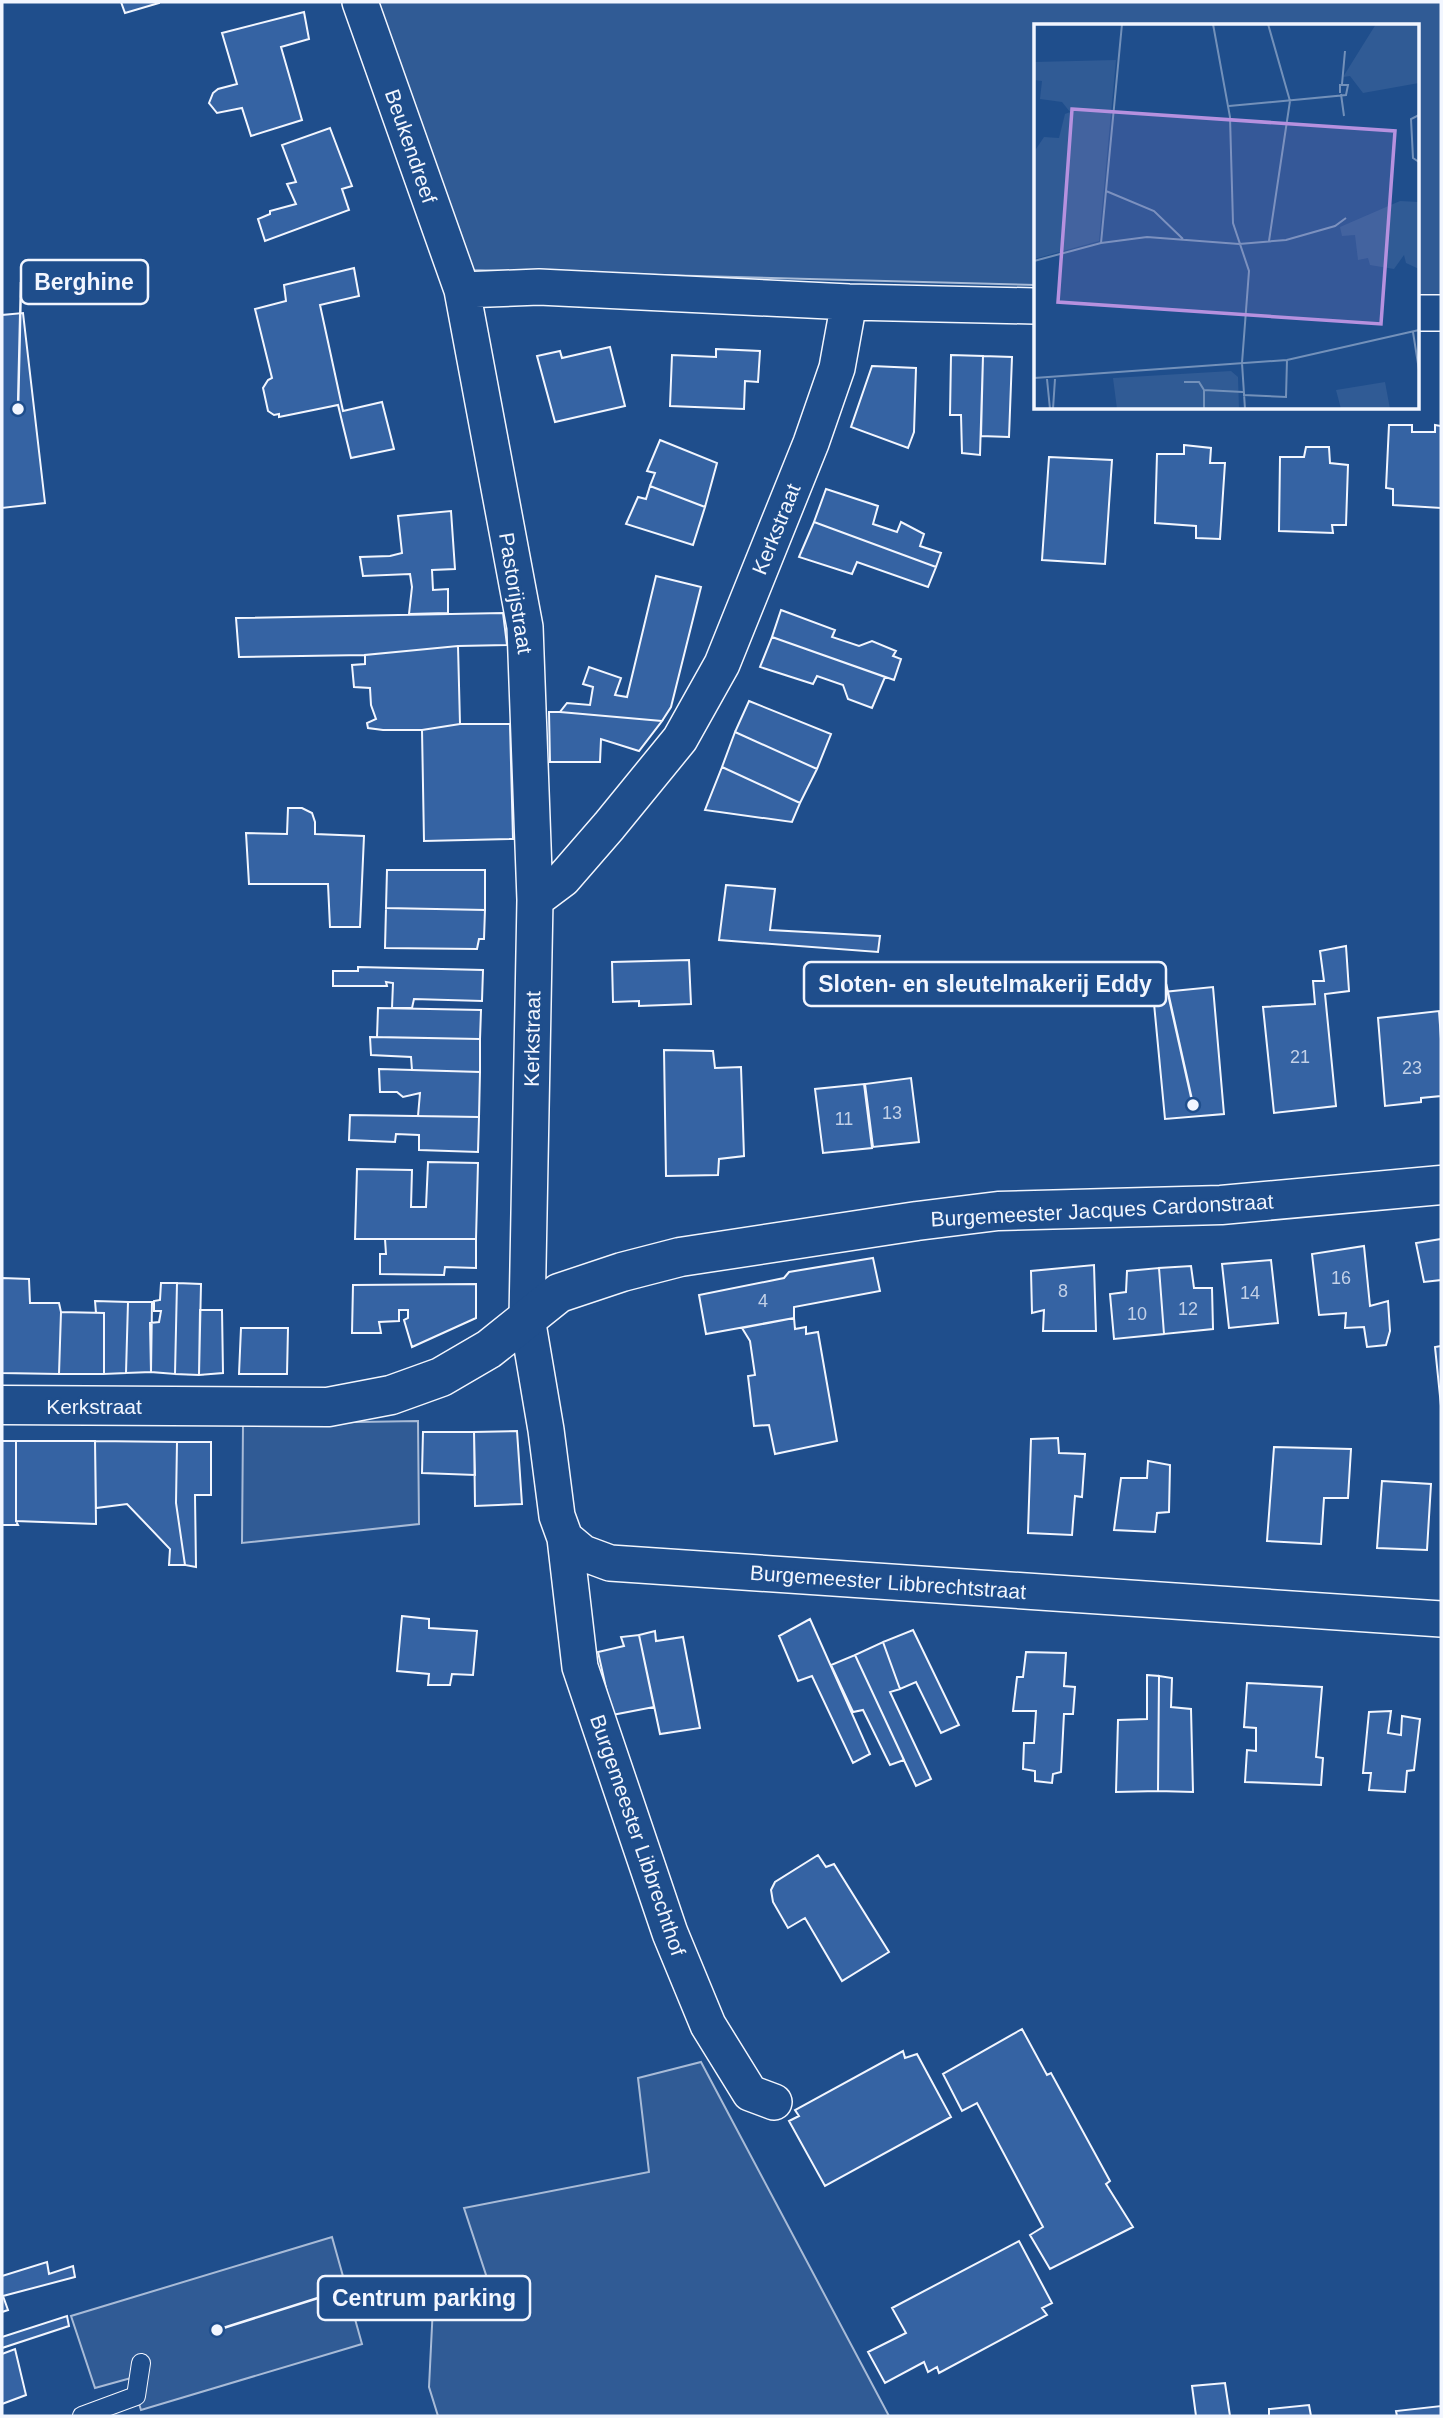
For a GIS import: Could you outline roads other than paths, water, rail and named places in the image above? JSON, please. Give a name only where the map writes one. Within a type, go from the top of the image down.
[{"type":"street","name":"Beukendreef","points":[[360,2],[461,290]]},
{"type":"street","points":[[461,290],[539,287],[849,302],[1034,306]]},
{"type":"street","name":"Pastorijstraat","points":[[461,290],[526,627],[535,900]]},
{"type":"street","name":"Kerkstraat","points":[[2,1405],[328,1407],[391,1395],[441,1377],[489,1349],[527,1318],[535,900],[563,879],[680,739],[722,664],[837,368],[849,302]]},
{"type":"street","points":[[1418,313],[1441,313]]},
{"type":"street","name":"Burgemeester Jacques Cardonstraat","points":[[527,1318],[559,1293],[622,1272],[680,1257],[917,1221],[998,1211],[1222,1205],[1441,1185]]},
{"type":"street","points":[[527,1318],[557,1516],[565,1538]]},
{"type":"street","name":"Burgemeester Libbrechtstraat","points":[[565,1538],[583,1553],[610,1563],[1441,1619]]},
{"type":"street","name":"Burgemeester Libbrechthof","points":[[565,1538],[580,1667],[670,1933],[708,2025],[750,2092],[774,2102]]},
{"type":"lane","points":[[82,2416],[136,2396],[141,2363]]},
{"type":"place","name":"Berghine","points":[[18,409]]},
{"type":"place","name":"Sloten- en sleutelmakerij Eddy","points":[[1193,1105]]},
{"type":"place","name":"Centrum parking","points":[[217,2330]]}]
